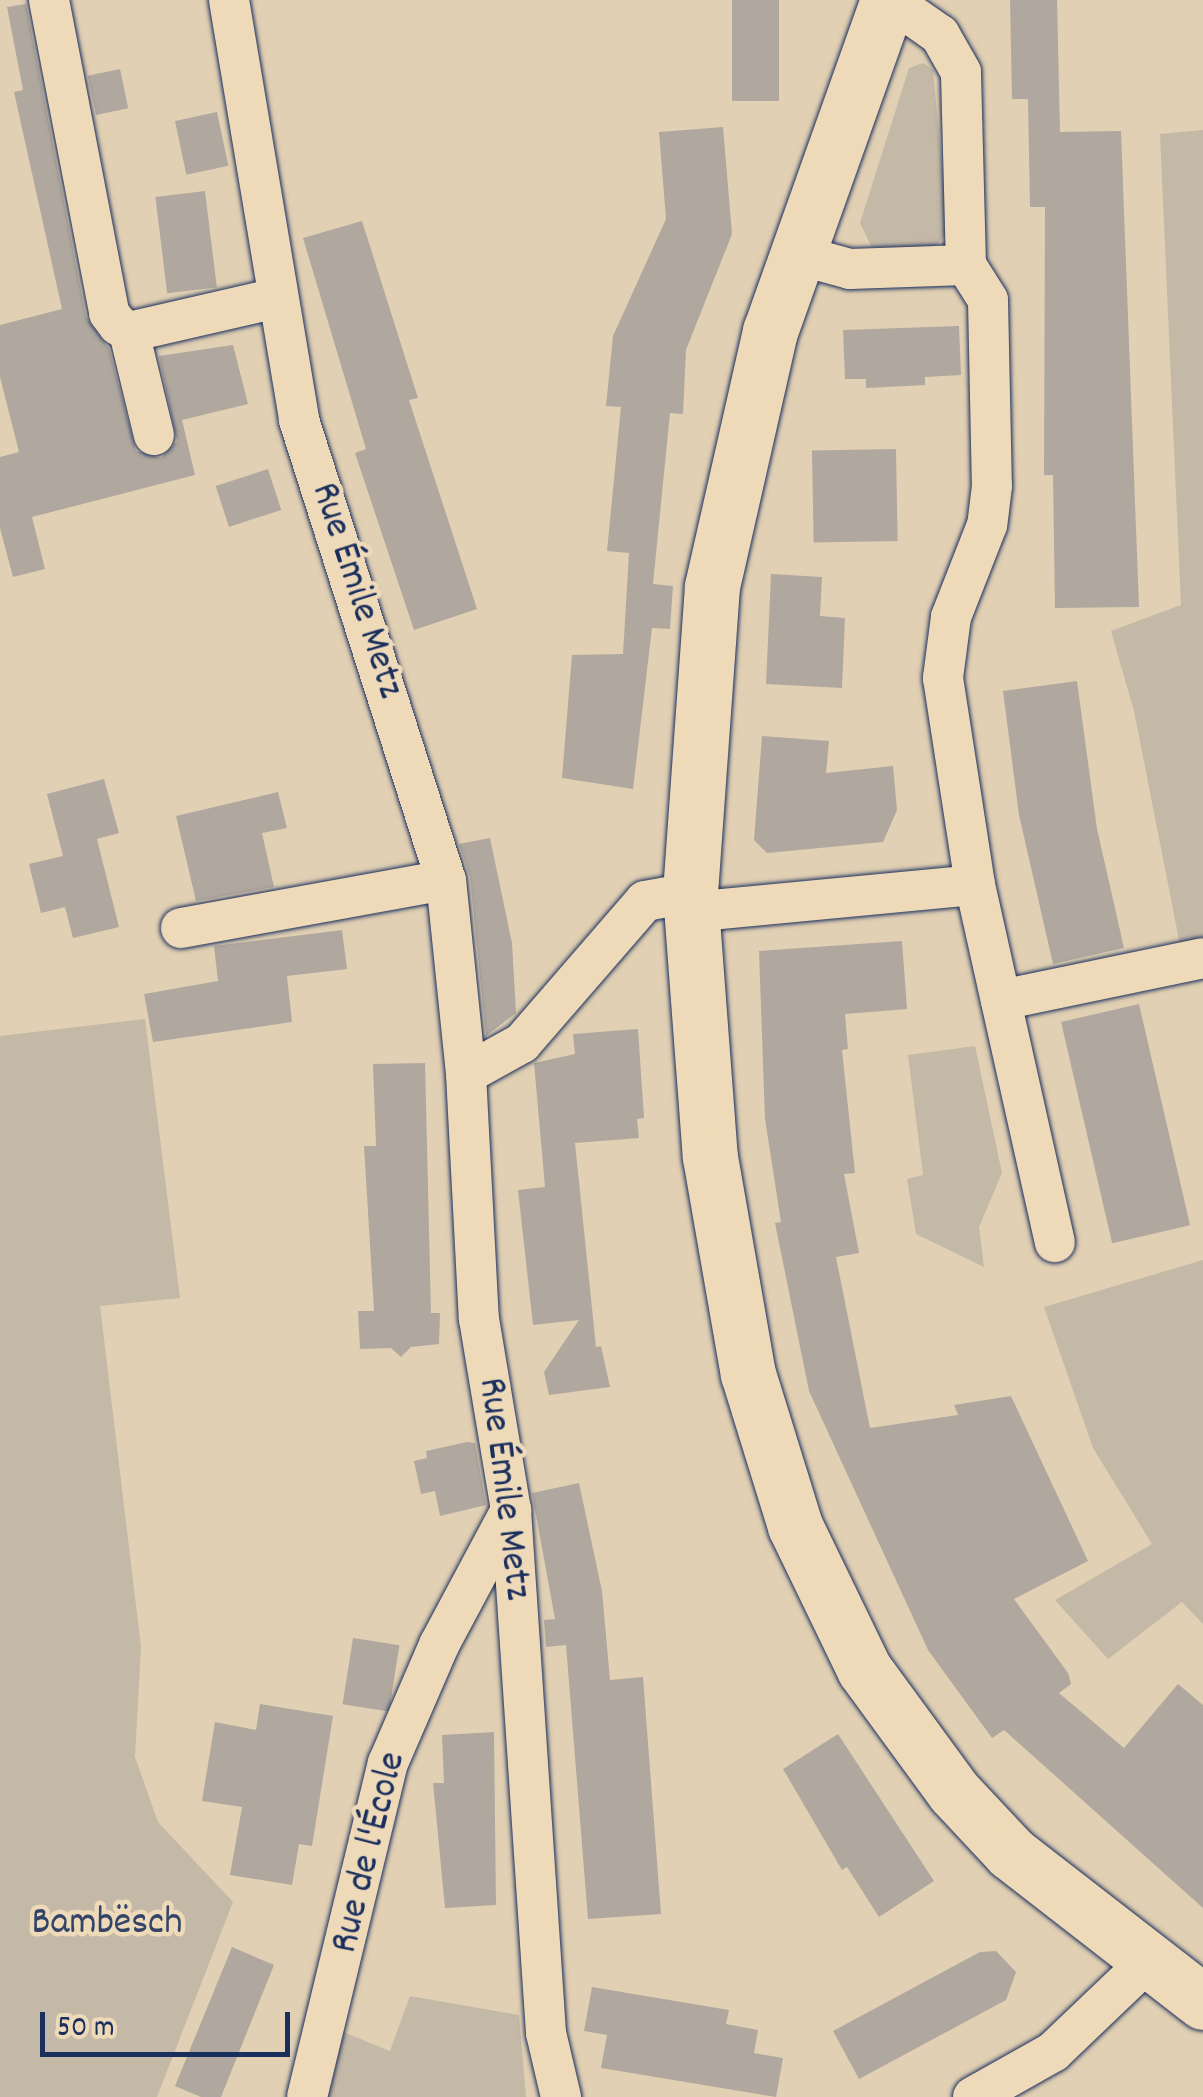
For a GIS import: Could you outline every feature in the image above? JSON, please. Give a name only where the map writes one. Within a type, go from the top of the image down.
[{"type":"main road","points":[[889,0],[795,254],[742,433],[712,586],[690,903],[710,1158],[748,1374],[795,1526],[864,1668],[954,1792],[1011,1854],[1146,1963],[1203,2002]]},
{"type":"street","points":[[49,0],[109,313],[129,332],[154,435]]},
{"type":"street","name":"Rue Émile Metz","points":[[230,0],[299,420],[446,880],[466,1074],[479,1319],[511,1510],[546,2033],[562,2097]]},
{"type":"street","points":[[889,0],[940,34],[961,72],[966,265],[988,300],[992,486],[987,525],[951,617],[943,678],[976,885],[1055,1242]]},
{"type":"street","points":[[795,254],[850,269],[966,265]]},
{"type":"street","points":[[129,332],[278,298]]},
{"type":"street","points":[[181,928],[446,880]]},
{"type":"street","points":[[466,1074],[522,1043],[645,901],[690,903],[976,885]]},
{"type":"street","points":[[1002,1000],[1203,958]]},
{"type":"street","name":"Rue de l'École","points":[[306,2097],[388,1763],[439,1645],[511,1510]]},
{"type":"street","points":[[973,2097],[1053,2052],[1146,1963]]},
{"type":"green space","points":[[923,63],[933,70],[948,231],[933,250],[919,255],[871,246],[860,223],[909,68]]},
{"type":"green space","points":[[1203,130],[1203,946],[1181,950],[1134,711],[1111,631],[1181,605],[1160,134]]},
{"type":"green space","name":"Bambësch","points":[[145,1019],[180,1298],[100,1306],[141,1647],[135,1757],[158,1822],[233,1902],[157,2097],[0,2097],[0,1036]]},
{"type":"green space","points":[[975,1046],[1002,1173],[979,1227],[984,1267],[916,1234],[907,1179],[923,1175],[908,1055]]},
{"type":"green space","points":[[1203,1260],[1203,1624],[1182,1602],[1108,1659],[1055,1600],[1152,1544],[1093,1448],[1044,1307]]},
{"type":"green space","points":[[410,1996],[519,2015],[526,2097],[322,2097],[338,2030],[390,2051]]},
{"type":"building","points":[[732,0],[779,0],[779,101],[732,101]]},
{"type":"building","points":[[1010,0],[1057,0],[1060,132],[1121,131],[1139,607],[1055,608],[1053,475],[1044,475],[1045,207],[1030,207],[1028,99],[1012,99]]},
{"type":"building","points":[[26,4],[86,317],[109,349],[136,451],[161,458],[177,441],[159,356],[233,345],[248,404],[182,420],[195,475],[32,517],[45,569],[13,577],[0,528],[0,457],[19,452],[0,377],[0,325],[62,309],[14,92],[23,90],[7,7]]},
{"type":"building","points":[[120,69],[128,108],[96,115],[88,76]]},
{"type":"building","points":[[217,112],[228,166],[186,175],[175,121]]},
{"type":"building","points":[[723,127],[732,234],[686,350],[683,414],[670,413],[653,584],[673,586],[670,629],[652,628],[633,789],[562,778],[572,655],[623,654],[629,553],[607,551],[621,407],[606,406],[613,336],[666,219],[659,132]]},
{"type":"building","points":[[205,191],[217,287],[167,293],[155,197]]},
{"type":"building","points":[[362,221],[418,398],[409,400],[477,609],[414,630],[355,453],[366,449],[303,238]]},
{"type":"building","points":[[959,326],[961,375],[925,377],[925,385],[866,388],[866,379],[845,379],[843,330]]},
{"type":"building","points":[[896,449],[898,541],[814,542],[812,450]]},
{"type":"building","points":[[268,469],[281,510],[229,527],[216,486]]},
{"type":"building","points":[[771,574],[822,577],[820,616],[845,618],[842,688],[766,684]]},
{"type":"building","points":[[1077,681],[1097,829],[1124,948],[1053,964],[1019,815],[1003,691]]},
{"type":"building","points":[[762,736],[829,741],[826,773],[893,766],[897,810],[883,842],[767,853],[754,840]]},
{"type":"building","points":[[104,779],[119,833],[97,839],[119,927],[73,938],[65,907],[41,913],[29,864],[63,856],[47,794]]},
{"type":"building","points":[[278,792],[287,828],[262,833],[274,887],[196,901],[176,816]]},
{"type":"building","points":[[490,838],[512,943],[516,1013],[486,1036],[470,877],[459,844]]},
{"type":"building","points":[[342,930],[347,969],[287,976],[292,1022],[153,1042],[144,994],[218,981],[214,946]]},
{"type":"building","points":[[902,941],[907,1009],[845,1014],[848,1049],[842,1050],[855,1173],[844,1174],[859,1253],[836,1257],[870,1428],[958,1415],[954,1405],[1011,1396],[1088,1561],[1014,1599],[1068,1673],[1071,1684],[1059,1693],[1124,1748],[1178,1684],[1203,1705],[1203,1908],[1004,1730],[992,1738],[928,1650],[809,1391],[775,1223],[781,1222],[765,1119],[759,951]]},
{"type":"building","points":[[1139,1004],[1190,1225],[1112,1243],[1061,1022]]},
{"type":"building","points":[[638,1029],[644,1118],[637,1119],[639,1138],[575,1143],[596,1347],[601,1346],[610,1387],[549,1395],[544,1372],[579,1320],[533,1325],[518,1190],[545,1187],[534,1063],[575,1054],[573,1034]]},
{"type":"building","points":[[425,1063],[431,1313],[440,1313],[439,1344],[411,1347],[401,1357],[391,1348],[360,1349],[358,1311],[374,1311],[364,1146],[376,1146],[373,1064]]},
{"type":"building","points":[[475,1443],[486,1505],[440,1516],[435,1491],[421,1494],[414,1461],[427,1458],[426,1451]]},
{"type":"building","points":[[579,1483],[602,1591],[610,1680],[643,1677],[661,1914],[588,1919],[566,1645],[546,1647],[544,1620],[555,1619],[532,1493]]},
{"type":"building","points":[[353,1638],[399,1645],[389,1712],[343,1704]]},
{"type":"building","points":[[260,1704],[333,1716],[312,1846],[299,1844],[292,1885],[230,1875],[242,1807],[202,1801],[215,1722],[256,1730]]},
{"type":"building","points":[[494,1732],[496,1905],[445,1908],[433,1783],[444,1783],[442,1735]]},
{"type":"building","points":[[838,1734],[934,1881],[879,1917],[847,1867],[842,1870],[783,1769]]},
{"type":"building","points":[[232,1947],[274,1965],[221,2097],[201,2097],[175,2086]]},
{"type":"building","points":[[996,1951],[1016,1972],[1006,2000],[859,2079],[833,2031],[980,1952]]},
{"type":"building","points":[[592,1987],[729,2010],[726,2024],[758,2030],[754,2053],[783,2058],[776,2097],[601,2068],[607,2035],[584,2031]]}]
